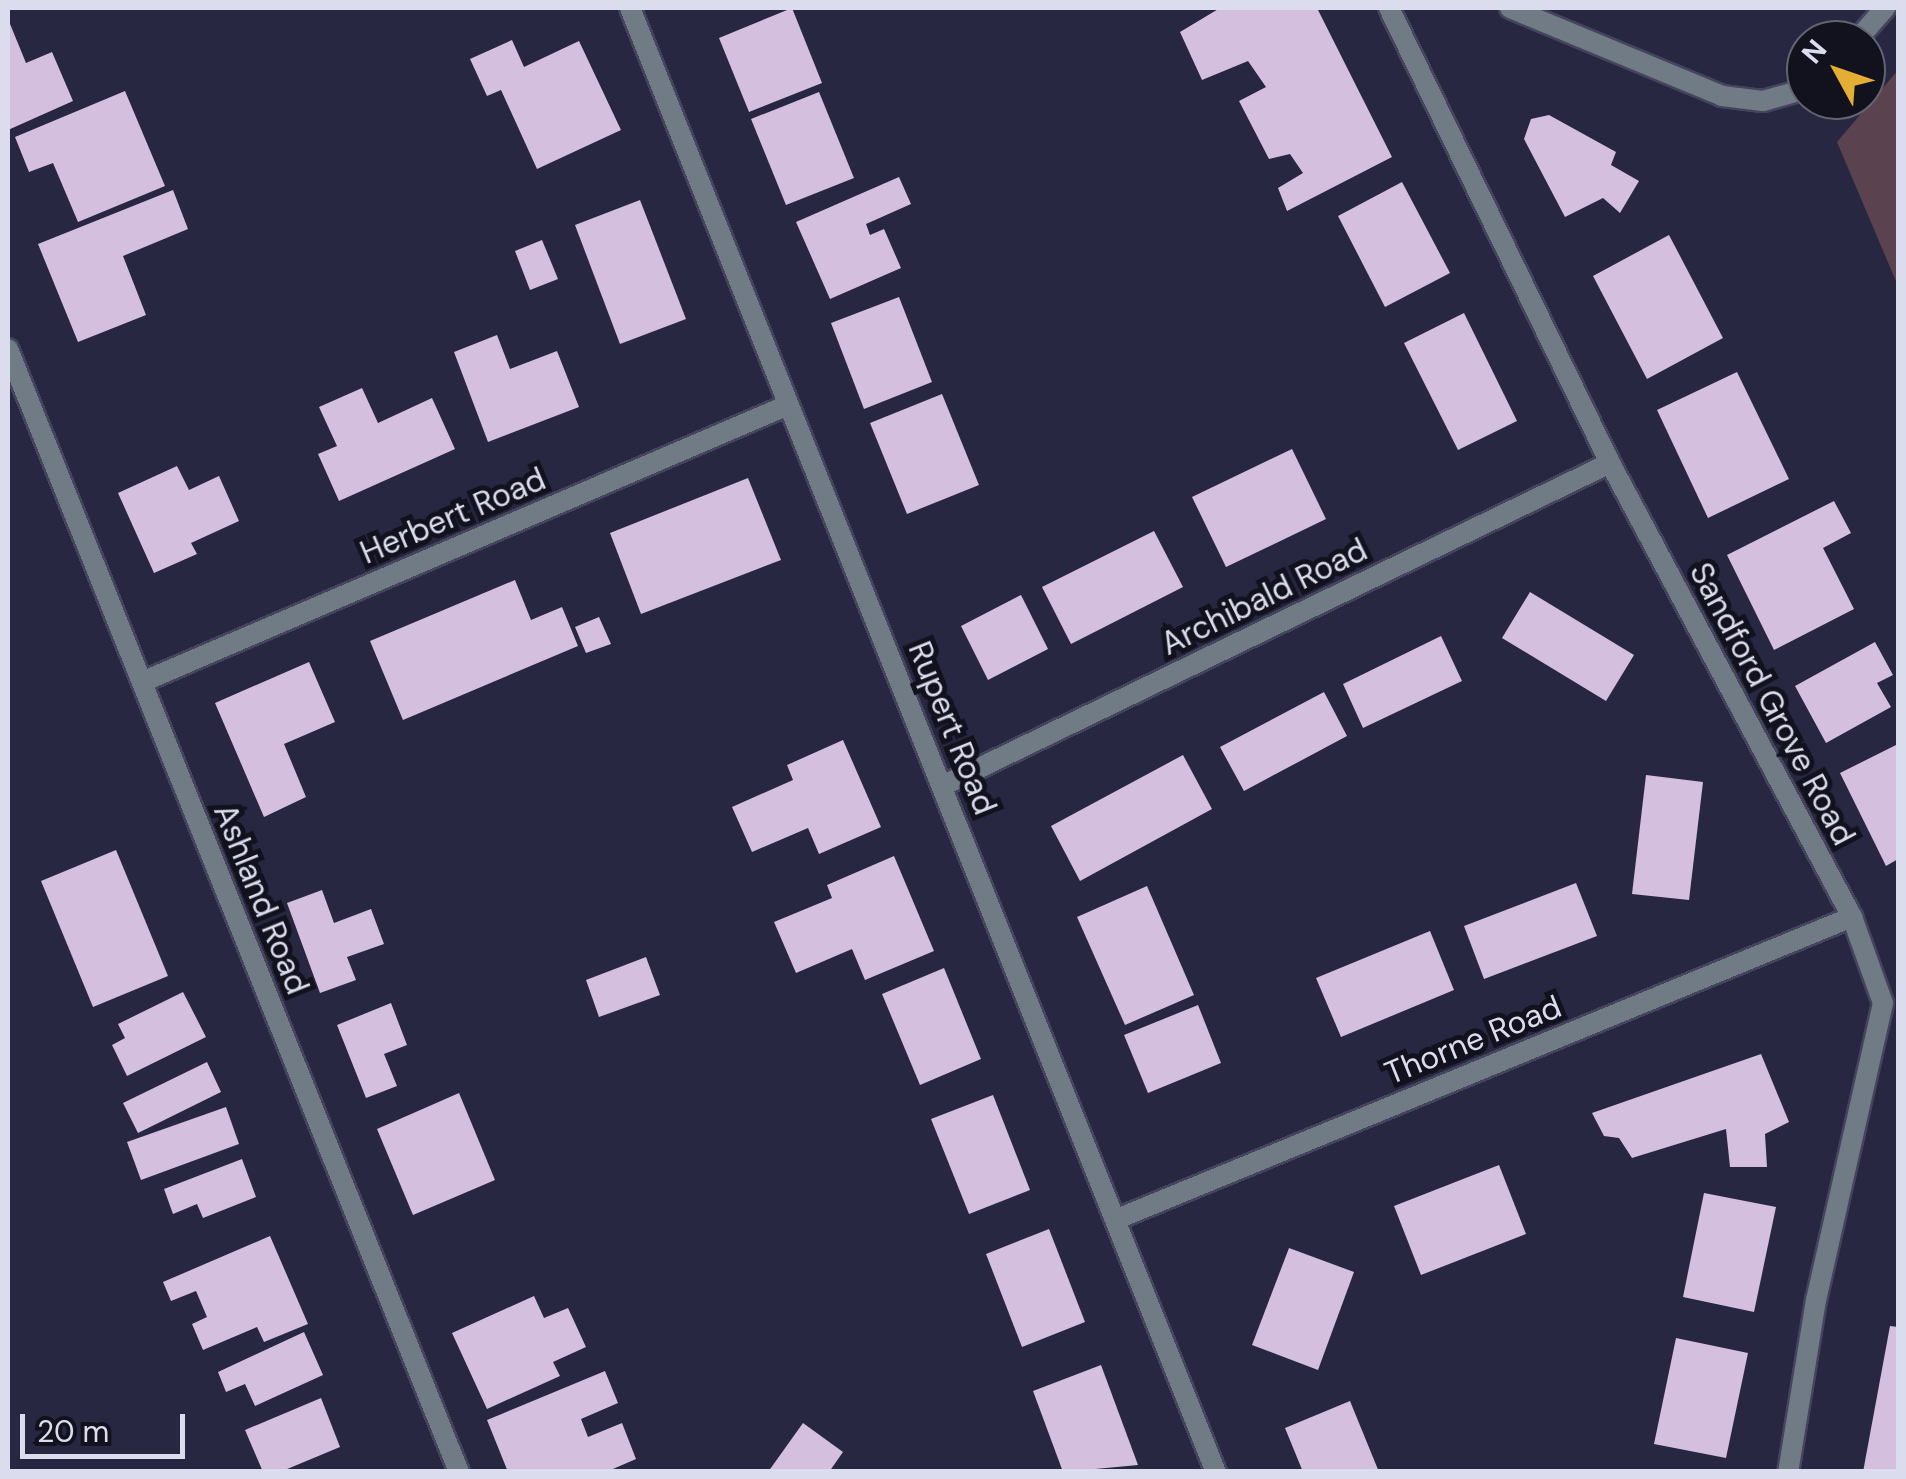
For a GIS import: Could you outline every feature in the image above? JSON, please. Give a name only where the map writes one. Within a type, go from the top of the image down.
[{"type":"street","name":"Rupert Road","points":[[630,8],[1216,1472]]},
{"type":"street","name":"Sandford Grove Road","points":[[1388,8],[1610,463],[1852,917],[1882,1003],[1816,1300],[1788,1472]]},
{"type":"street","points":[[1510,8],[1722,96],[1763,100],[1786,94]]},
{"type":"street","name":"Ashland Road","points":[[8,349],[459,1472]]},
{"type":"street","name":"Herbert Road","points":[[142,682],[788,404]]},
{"type":"street","name":"Archibald Road","points":[[944,785],[1610,463]]},
{"type":"street","name":"Thorne Road","points":[[1117,1218],[1852,917]]},
{"type":"shaded area","points":[[1898,70],[1898,286],[1837,142],[1856,120],[1886,120],[1886,84]]},
{"type":"building","points":[[792,8],[822,83],[749,112],[719,38]]},
{"type":"building","points":[[1220,8],[1317,8],[1392,157],[1287,211],[1278,188],[1303,173],[1290,154],[1269,159],[1239,101],[1266,87],[1248,61],[1202,80],[1180,32]]},
{"type":"building","points":[[8,19],[26,63],[52,52],[73,101],[8,130]]},
{"type":"building","points":[[512,40],[524,67],[579,41],[621,130],[537,169],[501,90],[487,96],[470,59]]},
{"type":"building","points":[[125,91],[165,186],[78,222],[53,163],[29,172],[15,137]]},
{"type":"building","points":[[819,92],[854,178],[786,205],[751,119]]},
{"type":"building","points":[[1549,115],[1616,152],[1611,165],[1639,181],[1620,213],[1603,198],[1565,217],[1524,139],[1531,119]]},
{"type":"building","points":[[899,177],[911,204],[866,224],[870,235],[884,229],[901,268],[830,299],[796,222]]},
{"type":"building","points":[[1402,182],[1450,273],[1385,307],[1338,216]]},
{"type":"building","points":[[173,190],[188,229],[123,256],[146,315],[78,342],[38,244]]},
{"type":"building","points":[[640,200],[686,319],[620,344],[575,225]]},
{"type":"building","points":[[1669,235],[1723,338],[1647,379],[1593,276]]},
{"type":"building","points":[[542,240],[558,279],[530,290],[515,251]]},
{"type":"building","points":[[899,297],[932,382],[864,409],[831,323]]},
{"type":"building","points":[[1464,313],[1517,421],[1458,450],[1404,343]]},
{"type":"building","points":[[497,335],[510,369],[557,351],[579,407],[488,442],[454,352]]},
{"type":"building","points":[[1737,372],[1789,479],[1708,518],[1657,410]]},
{"type":"building","points":[[362,388],[378,423],[432,398],[455,449],[339,501],[318,454],[337,446],[319,407]]},
{"type":"building","points":[[942,394],[979,485],[907,514],[870,423]]},
{"type":"building","points":[[1292,449],[1326,519],[1226,567],[1192,497]]},
{"type":"building","points":[[177,466],[189,490],[219,476],[239,521],[191,543],[197,554],[154,573],[118,493]]},
{"type":"building","points":[[748,478],[781,560],[641,614],[610,533]]},
{"type":"building","points":[[1834,501],[1851,533],[1823,548],[1854,609],[1774,650],[1727,555]]},
{"type":"building","points":[[1154,531],[1183,587],[1071,644],[1042,587]]},
{"type":"building","points":[[515,580],[531,620],[562,607],[578,646],[403,720],[370,641]]},
{"type":"building","points":[[1530,592],[1634,655],[1606,701],[1502,638]]},
{"type":"building","points":[[1021,595],[1048,649],[988,680],[961,626]]},
{"type":"building","points":[[599,617],[611,644],[586,653],[575,627]]},
{"type":"building","points":[[1441,636],[1462,681],[1363,728],[1343,684]]},
{"type":"building","points":[[1875,642],[1893,675],[1877,683],[1891,707],[1826,743],[1795,686]]},
{"type":"building","points":[[309,662],[335,722],[284,744],[306,797],[264,817],[215,703]]},
{"type":"building","points":[[1324,692],[1347,736],[1244,791],[1220,747]]},
{"type":"building","points":[[843,740],[881,827],[819,854],[808,828],[752,852],[732,807],[793,780],[787,765]]},
{"type":"building","points":[[1898,744],[1898,859],[1886,866],[1840,773]]},
{"type":"building","points":[[1183,755],[1212,809],[1080,881],[1051,826]]},
{"type":"building","points":[[1646,775],[1703,782],[1689,900],[1632,894]]},
{"type":"building","points":[[116,850],[168,976],[93,1007],[41,881]]},
{"type":"building","points":[[894,856],[934,951],[865,980],[852,949],[796,973],[774,922],[832,898],[827,885]]},
{"type":"building","points":[[1576,883],[1597,936],[1484,979],[1464,926]]},
{"type":"building","points":[[1147,886],[1194,995],[1125,1025],[1077,917]]},
{"type":"building","points":[[322,890],[334,923],[371,909],[384,944],[347,957],[356,980],[320,993],[287,903]]},
{"type":"building","points":[[1430,931],[1454,990],[1341,1037],[1316,978]]},
{"type":"building","points":[[646,957],[660,995],[599,1017],[586,980]]},
{"type":"building","points":[[944,968],[981,1059],[920,1085],[882,994]]},
{"type":"building","points":[[183,992],[206,1037],[127,1076],[112,1045],[125,1038],[118,1024]]},
{"type":"building","points":[[391,1003],[407,1045],[384,1054],[397,1086],[366,1098],[337,1025]]},
{"type":"building","points":[[1198,1005],[1221,1063],[1148,1093],[1124,1035]]},
{"type":"building","points":[[1761,1054],[1789,1122],[1765,1134],[1767,1167],[1730,1167],[1726,1129],[1632,1158],[1619,1138],[1604,1136],[1592,1113]]},
{"type":"building","points":[[207,1062],[221,1092],[138,1133],[123,1103]]},
{"type":"building","points":[[459,1093],[495,1180],[413,1215],[377,1129]]},
{"type":"building","points":[[993,1095],[1030,1190],[969,1214],[931,1119]]},
{"type":"building","points":[[226,1107],[239,1144],[141,1180],[127,1142]]},
{"type":"building","points":[[242,1159],[256,1197],[203,1218],[197,1204],[173,1214],[164,1189]]},
{"type":"building","points":[[1499,1165],[1526,1234],[1421,1275],[1394,1206]]},
{"type":"building","points":[[1704,1193],[1776,1207],[1754,1312],[1683,1297]]},
{"type":"building","points":[[1049,1229],[1085,1322],[1022,1347],[986,1254]]},
{"type":"building","points":[[270,1236],[308,1324],[264,1342],[257,1327],[203,1350],[192,1324],[207,1317],[196,1291],[171,1301],[163,1282]]},
{"type":"building","points":[[1289,1248],[1354,1272],[1318,1370],[1252,1345]]},
{"type":"building","points":[[534,1296],[544,1318],[568,1308],[586,1347],[553,1362],[560,1376],[487,1409],[452,1333]]},
{"type":"building","points":[[1890,1326],[1898,1327],[1898,1472],[1863,1472]]},
{"type":"building","points":[[304,1332],[323,1375],[255,1406],[245,1384],[226,1392],[218,1372]]},
{"type":"building","points":[[1676,1338],[1748,1353],[1726,1458],[1654,1444]]},
{"type":"building","points":[[1101,1365],[1138,1465],[1063,1472],[1033,1391]]},
{"type":"building","points":[[605,1371],[618,1403],[581,1419],[588,1437],[622,1423],[636,1459],[606,1472],[508,1472],[487,1420]]},
{"type":"building","points":[[321,1398],[340,1447],[280,1472],[263,1472],[245,1430]]},
{"type":"building","points":[[1350,1401],[1379,1472],[1303,1472],[1285,1428]]},
{"type":"building","points":[[803,1423],[843,1452],[829,1472],[768,1472]]}]
